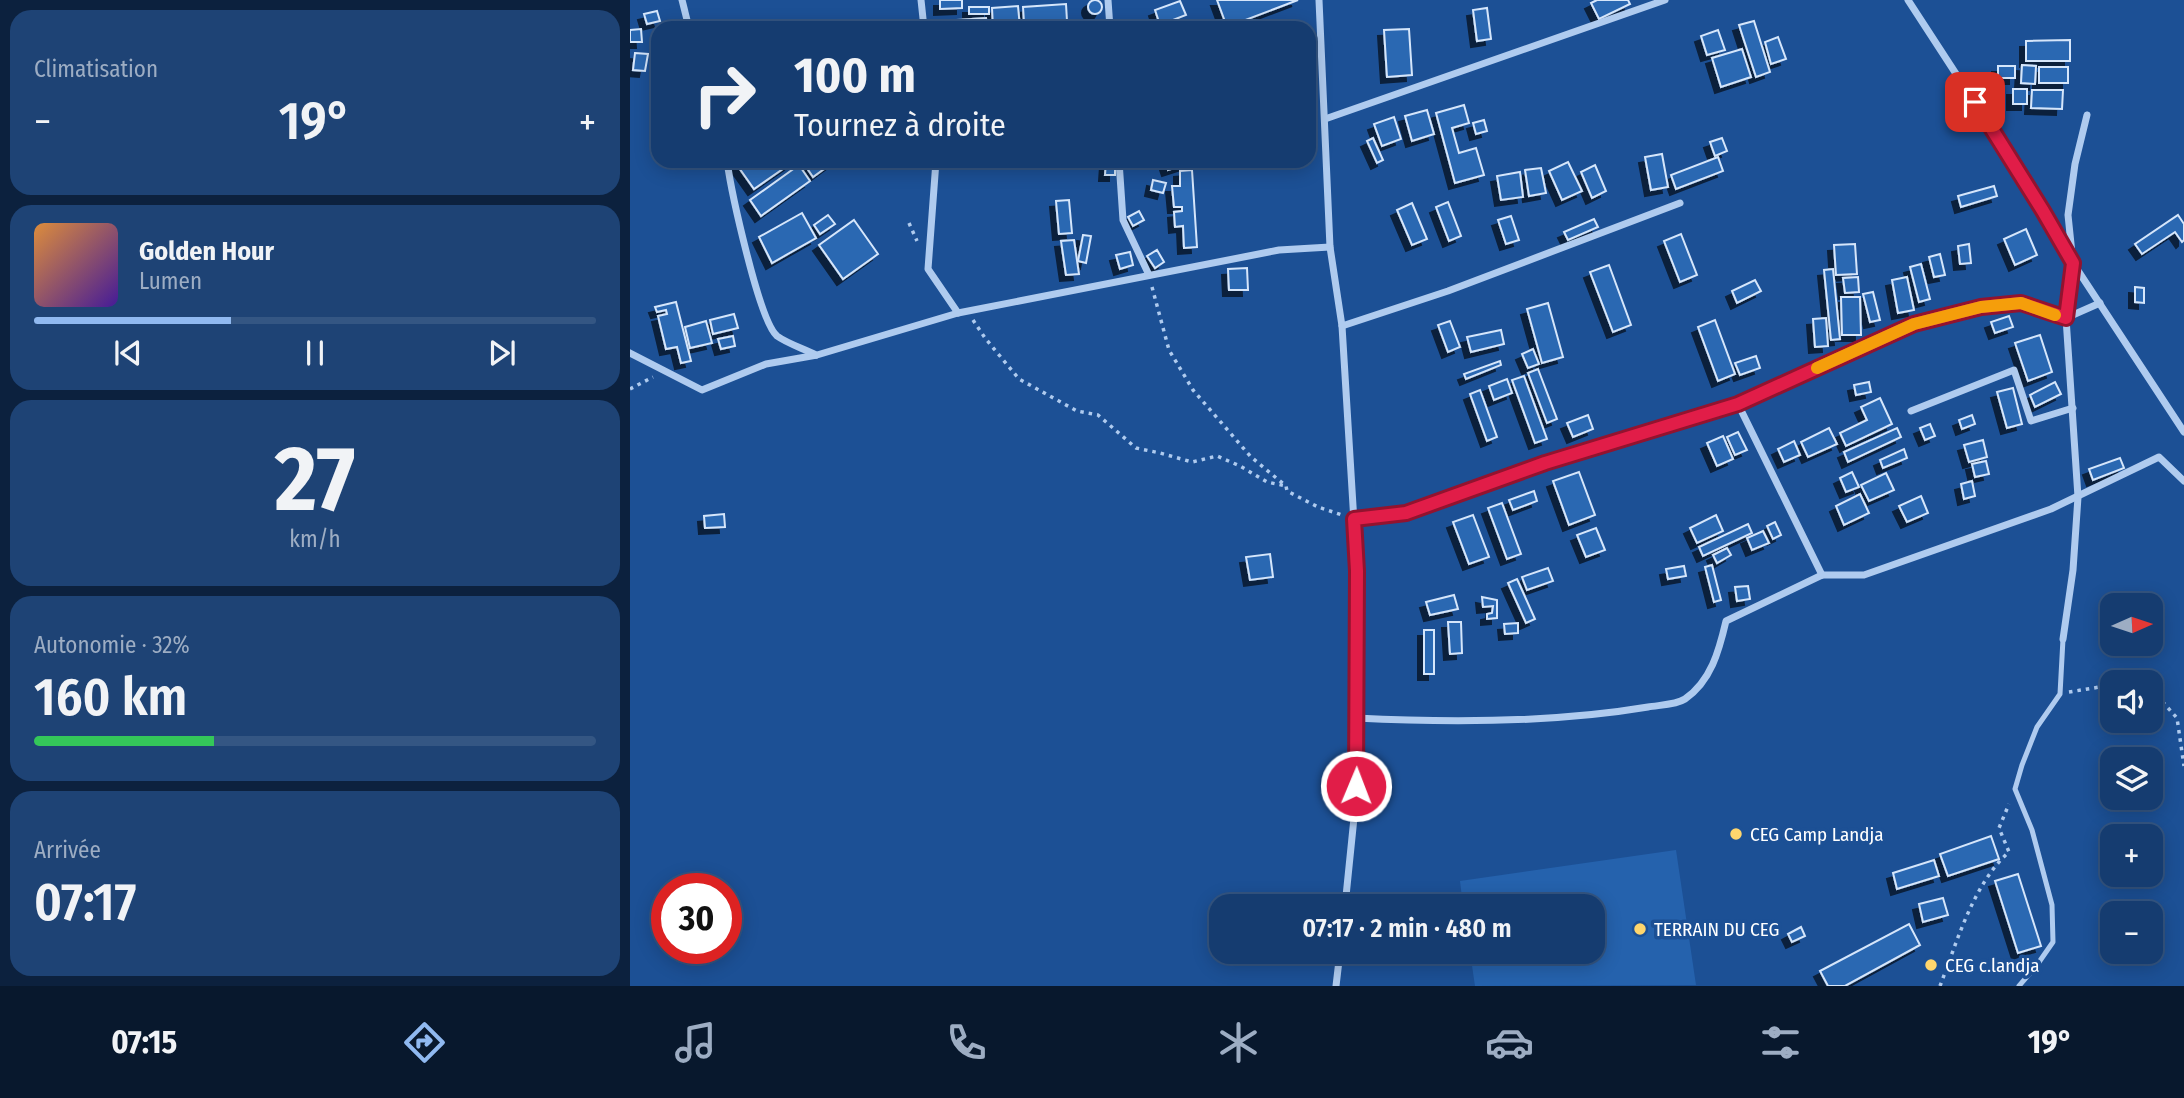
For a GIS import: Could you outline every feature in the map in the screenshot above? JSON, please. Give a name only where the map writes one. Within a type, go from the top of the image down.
[{"type":"street","points":[[682,0],[687,21]]},
{"type":"street","points":[[921,0],[923,21]]},
{"type":"street","points":[[1108,0],[1110,21]]},
{"type":"street","points":[[1319,0],[1330,247],[1342,326],[1357,571],[1355,808],[1346,894]]},
{"type":"street","points":[[1325,119],[1665,0]]},
{"type":"street","points":[[1908,0],[1988,123],[2073,263],[2184,432]]},
{"type":"street","points":[[2063,639],[2073,570],[2078,497],[2066,318],[2073,263],[2068,215],[2075,164],[2087,115]]},
{"type":"street","points":[[728,168],[732,193],[763,310],[776,336],[817,355]]},
{"type":"street","points":[[935,168],[928,269],[962,312]]},
{"type":"street","points":[[1119,168],[1123,220],[1149,275]]},
{"type":"street","points":[[1342,326],[1448,291],[1680,203]]},
{"type":"street","points":[[630,354],[702,390],[766,364],[817,355],[962,312],[1279,250],[1330,247]]},
{"type":"street","points":[[1354,519],[1406,513],[1545,463],[1738,404],[1914,324],[1981,307],[2021,303],[2066,318],[2100,303]]},
{"type":"street","points":[[1911,411],[2014,370],[2031,421],[2073,408]]},
{"type":"street","points":[[1738,404],[1822,575]]},
{"type":"street","points":[[1356,718],[1431,722],[1577,716],[1683,701],[1702,683],[1718,654],[1726,621],[1822,575],[1864,575],[2051,509],[2158,457],[2184,481]]},
{"type":"street","points":[[1336,986],[1339,964]]},
{"type":"lane","points":[[2019,986],[2053,942],[2052,905],[2032,830],[2015,789],[2037,727],[2060,694],[2063,639]]},
{"type":"path","points":[[1149,275],[1169,350],[1193,390],[1251,457],[1286,486],[1287,491],[1318,507],[1354,519]]},
{"type":"path","points":[[962,312],[1019,379],[1077,411],[1098,415],[1136,449],[1192,463],[1217,456],[1267,482],[1286,486]]},
{"type":"path","points":[[630,389],[664,371]]},
{"type":"path","points":[[2060,694],[2100,687]]},
{"type":"path","points":[[2163,702],[2177,718],[2184,766]]},
{"type":"path","points":[[1940,986],[1973,901],[2000,860],[2009,852],[1999,828],[2015,789]]},
{"type":"shaded area","name":"TERRAIN DU CEG","points":[[1676,850],[1696,985],[1475,986],[1472,964],[1605,964],[1605,894],[1462,894],[1460,881]]},
{"type":"building","points":[[940,0],[962,0],[962,8],[940,9]]},
{"type":"building","points":[[1092,0],[1098,0],[1102,7],[1098,14],[1092,14],[1088,10],[1088,4]]},
{"type":"building","points":[[1217,0],[1298,0],[1243,21],[1225,21]]},
{"type":"building","points":[[1597,0],[1628,0],[1630,4],[1599,19],[1591,3]]},
{"type":"building","points":[[1180,1],[1186,15],[1170,21],[1159,21],[1155,10]]},
{"type":"building","points":[[1066,4],[1067,21],[1024,21],[1023,7]]},
{"type":"building","points":[[1018,6],[1019,21],[993,21],[992,8]]},
{"type":"building","points":[[969,7],[989,7],[989,14],[969,14]]},
{"type":"building","points":[[1487,8],[1491,39],[1477,41],[1473,10]]},
{"type":"building","points":[[657,11],[660,21],[647,24],[644,14]]},
{"type":"building","points":[[986,18],[986,21],[942,21]]},
{"type":"building","points":[[1754,21],[1770,72],[1756,77],[1739,25]]},
{"type":"building","points":[[641,29],[642,42],[630,42],[630,30]]},
{"type":"building","points":[[1409,29],[1412,75],[1387,77],[1384,30]]},
{"type":"building","points":[[1718,30],[1725,50],[1707,55],[1701,36]]},
{"type":"building","points":[[1778,37],[1786,59],[1771,64],[1765,42]]},
{"type":"building","points":[[2070,40],[2070,61],[2026,61],[2026,41]]},
{"type":"building","points":[[1742,49],[1751,77],[1721,87],[1712,58]]},
{"type":"building","points":[[635,53],[648,54],[645,71],[633,70]]},
{"type":"building","points":[[2022,65],[2036,66],[2035,84],[2021,83]]},
{"type":"building","points":[[1998,66],[2015,66],[2015,78],[1998,78]]},
{"type":"building","points":[[2039,67],[2068,67],[2068,83],[2039,83]]},
{"type":"building","points":[[2013,89],[2027,89],[2027,104],[2013,104]]},
{"type":"building","points":[[2032,90],[2063,90],[2062,109],[2031,108]]},
{"type":"building","points":[[1464,105],[1469,123],[1452,128],[1459,153],[1476,148],[1484,175],[1455,183],[1436,113]]},
{"type":"building","points":[[1427,110],[1434,134],[1412,141],[1405,116]]},
{"type":"building","points":[[1394,117],[1401,139],[1382,146],[1374,124]]},
{"type":"building","points":[[1484,120],[1487,131],[1476,134],[1473,123]]},
{"type":"building","points":[[1373,138],[1383,160],[1377,163],[1367,141]]},
{"type":"building","points":[[1722,138],[1727,151],[1715,156],[1710,142]]},
{"type":"building","points":[[1662,154],[1668,187],[1651,190],[1645,157]]},
{"type":"building","points":[[1718,157],[1723,171],[1676,189],[1671,175]]},
{"type":"building","points":[[1568,162],[1582,191],[1562,200],[1549,171]]},
{"type":"building","points":[[1595,165],[1606,191],[1592,198],[1581,172]]},
{"type":"building","points":[[739,168],[784,168],[754,189]]},
{"type":"building","points":[[795,168],[801,168],[810,181],[761,216],[750,200]]},
{"type":"building","points":[[807,168],[825,168],[813,177]]},
{"type":"building","points":[[1106,168],[1115,168],[1115,175],[1105,175]]},
{"type":"building","points":[[1541,168],[1546,193],[1529,196],[1525,170]]},
{"type":"building","points":[[1192,170],[1197,247],[1184,248],[1183,226],[1175,227],[1174,212],[1182,211],[1182,207],[1174,207],[1172,186],[1180,186],[1180,171]]},
{"type":"building","points":[[1520,172],[1523,197],[1501,200],[1497,176]]},
{"type":"building","points":[[1153,180],[1166,183],[1163,193],[1151,190]]},
{"type":"building","points":[[1994,186],[1997,196],[1961,207],[1958,196]]},
{"type":"building","points":[[1069,200],[1072,233],[1059,234],[1056,201]]},
{"type":"building","points":[[1448,202],[1461,236],[1449,241],[1436,207]]},
{"type":"building","points":[[1412,203],[1427,239],[1412,245],[1397,210]]},
{"type":"building","points":[[1139,211],[1144,220],[1133,226],[1128,217]]},
{"type":"building","points":[[802,213],[816,238],[772,263],[759,237]]},
{"type":"building","points":[[828,215],[835,224],[820,234],[814,225]]},
{"type":"building","points":[[2178,215],[2184,224],[2184,240],[2182,242],[2175,232],[2142,254],[2135,244]]},
{"type":"building","points":[[1511,216],[1519,240],[1506,244],[1498,220]]},
{"type":"building","points":[[1594,219],[1598,227],[1568,240],[1564,232]]},
{"type":"building","points":[[854,220],[878,254],[843,279],[819,245]]},
{"type":"building","points":[[2026,229],[2037,255],[2015,265],[2004,239]]},
{"type":"building","points":[[1681,234],[1697,275],[1680,282],[1664,241]]},
{"type":"building","points":[[1083,235],[1091,236],[1086,263],[1078,261]]},
{"type":"building","points":[[1074,240],[1079,274],[1066,275],[1061,241]]},
{"type":"building","points":[[1855,244],[1857,274],[1836,275],[1834,245]]},
{"type":"building","points":[[1969,244],[1971,263],[1960,264],[1958,246]]},
{"type":"building","points":[[1157,250],[1164,262],[1155,268],[1147,256]]},
{"type":"building","points":[[1130,252],[1133,265],[1120,269],[1116,255]]},
{"type":"building","points":[[1940,254],[1945,275],[1934,277],[1929,257]]},
{"type":"building","points":[[1921,264],[1930,299],[1919,302],[1910,267]]},
{"type":"building","points":[[1609,265],[1631,325],[1613,332],[1590,272]]},
{"type":"building","points":[[1247,268],[1248,290],[1229,290],[1228,269]]},
{"type":"building","points":[[1833,269],[1840,339],[1831,340],[1824,270]]},
{"type":"building","points":[[1858,277],[1859,292],[1845,293],[1843,278]]},
{"type":"building","points":[[1907,277],[1914,310],[1898,313],[1892,280]]},
{"type":"building","points":[[1755,280],[1761,291],[1737,303],[1732,291]]},
{"type":"building","points":[[2135,287],[2144,288],[2144,303],[2135,302]]},
{"type":"building","points":[[1873,292],[1880,320],[1870,322],[1863,294]]},
{"type":"building","points":[[1841,297],[1860,297],[1861,335],[1842,335]]},
{"type":"building","points":[[676,302],[691,361],[681,363],[677,347],[666,349],[658,316],[667,314],[666,310],[657,312],[655,307]]},
{"type":"building","points":[[1548,303],[1563,357],[1542,363],[1527,309]]},
{"type":"building","points":[[734,314],[738,328],[713,334],[710,320]]},
{"type":"building","points":[[2009,316],[2013,327],[1995,333],[1991,322]]},
{"type":"building","points":[[1826,318],[1828,346],[1815,347],[1813,319]]},
{"type":"building","points":[[1715,320],[1735,374],[1718,381],[1698,327]]},
{"type":"building","points":[[706,321],[712,343],[690,348],[685,327]]},
{"type":"building","points":[[1450,321],[1460,347],[1448,352],[1438,325]]},
{"type":"building","points":[[1501,330],[1504,344],[1471,352],[1467,337]]},
{"type":"building","points":[[2040,335],[2052,372],[2028,381],[2015,343]]},
{"type":"building","points":[[733,336],[735,346],[721,349],[718,339]]},
{"type":"building","points":[[1533,349],[1539,364],[1528,368],[1522,354]]},
{"type":"building","points":[[1756,356],[1760,368],[1740,375],[1735,363]]},
{"type":"building","points":[[1500,361],[1501,365],[1466,379],[1464,374]]},
{"type":"building","points":[[1538,369],[1557,419],[1547,423],[1528,373]]},
{"type":"building","points":[[1524,376],[1547,439],[1535,443],[1512,380]]},
{"type":"building","points":[[1507,379],[1512,393],[1494,400],[1489,386]]},
{"type":"building","points":[[1869,382],[1871,392],[1856,395],[1854,385]]},
{"type":"building","points":[[2055,382],[2061,394],[2035,407],[2030,395]]},
{"type":"building","points":[[2013,388],[2022,424],[2007,428],[1997,392]]},
{"type":"building","points":[[1480,390],[1497,437],[1487,441],[1470,394]]},
{"type":"building","points":[[1880,398],[1892,424],[1846,446],[1840,433],[1867,420],[1861,407]]},
{"type":"building","points":[[1588,415],[1593,429],[1573,437],[1567,423]]},
{"type":"building","points":[[1972,415],[1975,424],[1962,429],[1959,420]]},
{"type":"building","points":[[1930,424],[1935,436],[1925,440],[1920,428]]},
{"type":"building","points":[[1829,428],[1837,444],[1808,457],[1801,442]]},
{"type":"building","points":[[1897,428],[1901,437],[1848,462],[1844,452]]},
{"type":"building","points":[[1738,432],[1747,450],[1735,455],[1727,437]]},
{"type":"building","points":[[1723,436],[1733,459],[1717,466],[1707,443]]},
{"type":"building","points":[[1983,440],[1987,457],[1969,462],[1964,445]]},
{"type":"building","points":[[1794,441],[1800,455],[1784,462],[1778,449]]},
{"type":"building","points":[[1904,449],[1907,458],[1883,468],[1880,460]]},
{"type":"building","points":[[2120,458],[2124,468],[2093,480],[2089,469]]},
{"type":"building","points":[[1986,461],[1989,474],[1975,477],[1972,464]]},
{"type":"building","points":[[1579,472],[1595,515],[1569,525],[1553,481]]},
{"type":"building","points":[[1852,472],[1859,487],[1846,492],[1840,478]]},
{"type":"building","points":[[1886,473],[1894,490],[1869,501],[1861,485]]},
{"type":"building","points":[[1972,481],[1975,496],[1964,499],[1961,484]]},
{"type":"building","points":[[1534,491],[1537,501],[1513,510],[1509,500]]},
{"type":"building","points":[[1860,494],[1869,513],[1844,525],[1836,506]]},
{"type":"building","points":[[1921,496],[1928,513],[1907,522],[1899,506]]},
{"type":"building","points":[[1502,503],[1521,554],[1507,559],[1488,508]]},
{"type":"building","points":[[724,514],[725,527],[705,528],[704,516]]},
{"type":"building","points":[[1473,515],[1489,557],[1469,564],[1453,522]]},
{"type":"building","points":[[1716,515],[1723,531],[1697,543],[1690,528]]},
{"type":"building","points":[[1775,522],[1781,535],[1773,539],[1767,526]]},
{"type":"building","points":[[1748,524],[1752,533],[1703,556],[1699,547]]},
{"type":"building","points":[[1596,528],[1605,550],[1586,557],[1577,535]]},
{"type":"building","points":[[1763,531],[1769,543],[1752,550],[1747,538]]},
{"type":"building","points":[[1727,548],[1731,555],[1717,563],[1713,555]]},
{"type":"building","points":[[1270,554],[1273,577],[1250,580],[1246,557]]},
{"type":"building","points":[[1712,565],[1721,600],[1714,602],[1705,567]]},
{"type":"building","points":[[1684,566],[1686,576],[1668,579],[1666,569]]},
{"type":"building","points":[[1548,568],[1553,581],[1527,590],[1522,577]]},
{"type":"building","points":[[1517,579],[1535,619],[1526,623],[1508,583]]},
{"type":"building","points":[[1748,586],[1750,599],[1737,601],[1735,587]]},
{"type":"building","points":[[1454,595],[1458,609],[1430,615],[1426,602]]},
{"type":"building","points":[[1482,597],[1497,600],[1497,618],[1487,619],[1493,606],[1483,607]]},
{"type":"building","points":[[1448,622],[1461,622],[1462,653],[1450,654]]},
{"type":"building","points":[[1518,623],[1518,633],[1505,634],[1504,624]]},
{"type":"building","points":[[1424,630],[1434,630],[1434,674],[1424,674]]},
{"type":"building","points":[[1991,836],[1999,859],[1948,876],[1940,854]]},
{"type":"building","points":[[1934,860],[1939,876],[1897,889],[1893,873]]},
{"type":"building","points":[[2018,874],[2041,946],[2018,953],[1995,881]]},
{"type":"building","points":[[1943,898],[1948,915],[1923,922],[1919,904]]},
{"type":"building","points":[[1909,924],[1920,945],[1845,986],[1828,986],[1820,971]]},
{"type":"building","points":[[1801,927],[1805,936],[1792,942],[1788,934]]},
{"type":"slow traffic","points":[[1817,368],[1914,324],[1981,307],[2021,303],[2055,315]]},
{"type":"place","name":"CEG Camp Landja","points":[[1736,834]]},
{"type":"place","name":"TERRAIN DU CEG","points":[[1640,929]]},
{"type":"place","name":"CEG c.landja","points":[[1931,965]]},
{"type":"route","points":[[1356,786],[1357,571],[1354,519],[1406,513],[1545,463],[1738,404],[1914,324],[1981,307],[2021,303],[2066,318],[2073,263],[1975,102]]}]
